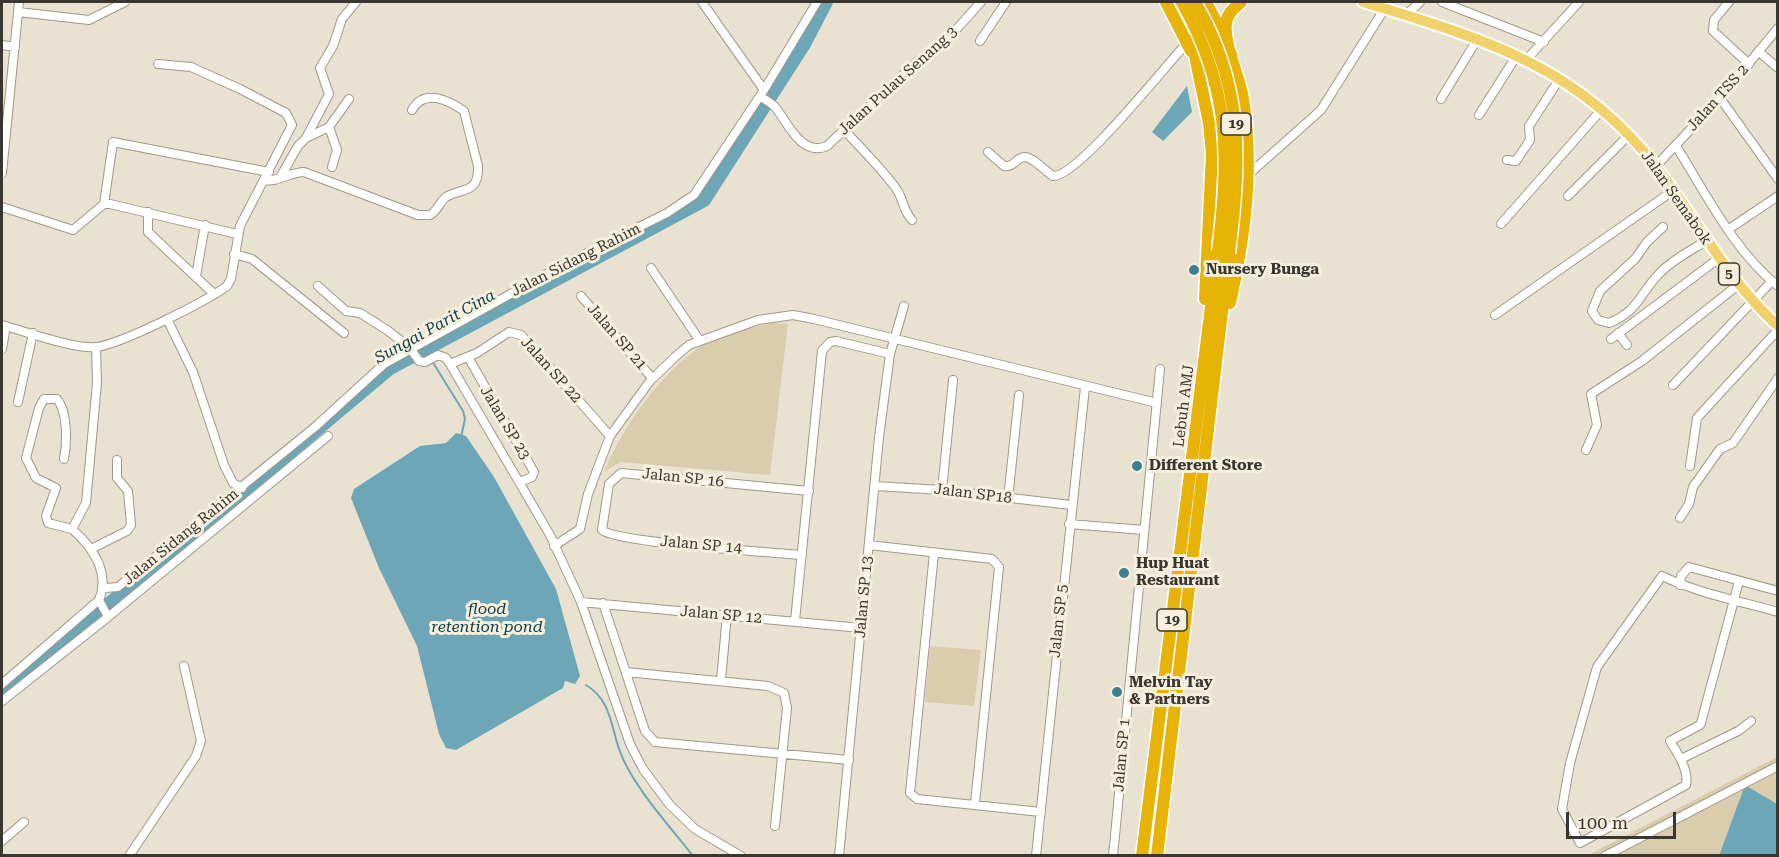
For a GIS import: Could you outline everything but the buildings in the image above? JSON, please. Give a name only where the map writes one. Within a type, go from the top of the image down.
[{"type":"highway","name":"Lebuh AMJ","points":[[1182,2],[1210,62],[1224,124],[1224,252]]},
{"type":"highway","name":"Lebuh AMJ","points":[[1142,855],[1224,252],[1239,161],[1236,122],[1204,2]]},
{"type":"highway","points":[[1204,2],[1231,54]]},
{"type":"highway","points":[[1207,386],[1239,261],[1248,198],[1246,119],[1226,24],[1232,10],[1241,2]]},
{"type":"highway","points":[[1172,12],[1197,66]]},
{"type":"highway","points":[[1207,386],[1212,154],[1193,40],[1204,30],[1211,29],[1217,32],[1231,54]]},
{"type":"highway","name":"Lebuh AMJ","points":[[1157,855],[1207,386]]},
{"type":"main road","points":[[1172,12],[1204,2]]},
{"type":"main road","name":"Jalan Semabok","points":[[1363,2],[1478,38],[1522,57],[1560,78],[1602,109],[1630,134],[1656,166],[1718,259],[1738,285],[1778,328]]},
{"type":"street","points":[[2,173],[19,2]]},
{"type":"street","points":[[18,12],[89,20],[125,2]]},
{"type":"street","points":[[281,176],[298,146],[306,138],[329,94],[320,68],[333,46],[342,19],[356,2]]},
{"type":"street","points":[[702,2],[765,97]]},
{"type":"street","name":"Jalan Sidang Rahim","points":[[2,684],[102,595],[118,587],[242,488],[384,364],[563,265],[680,206],[694,195],[765,97],[817,2]]},
{"type":"street","name":"Jalan Pulau Senang 3","points":[[765,97],[792,132],[810,148],[820,150],[918,61],[944,43],[981,2]]},
{"type":"street","points":[[980,41],[1006,2]]},
{"type":"street","points":[[1406,15],[1420,2]]},
{"type":"street","points":[[1442,2],[1541,45]]},
{"type":"street","points":[[1479,115],[1522,57],[1541,45],[1579,2]]},
{"type":"street","points":[[1729,2],[1714,20],[1713,31],[1749,64]]},
{"type":"street","points":[[1248,175],[1320,110],[1385,8]]},
{"type":"street","name":"Jalan TSS 2","points":[[1656,166],[1720,98],[1778,28]]},
{"type":"street","points":[[1441,99],[1478,38]]},
{"type":"street","points":[[988,152],[1004,166],[1013,166],[1021,158],[1026,158],[1053,176],[1064,174],[1090,151],[1187,43]]},
{"type":"street","points":[[2,45],[15,47]]},
{"type":"street","points":[[1759,52],[1778,68]]},
{"type":"street","points":[[2,349],[4,325],[96,347],[122,339],[167,319],[227,286],[231,279],[237,234],[292,125],[286,113],[190,67],[158,64]]},
{"type":"street","points":[[1507,160],[1516,161],[1530,140],[1529,126],[1560,78]]},
{"type":"street","points":[[264,180],[270,181],[297,172],[313,174],[418,215],[434,213],[447,197],[464,193],[473,185],[478,166],[464,111],[440,98],[428,98],[415,104],[412,111]]},
{"type":"street","points":[[1720,98],[1778,179]]},
{"type":"street","points":[[306,138],[329,127],[349,99]]},
{"type":"street","points":[[1501,224],[1602,109]]},
{"type":"street","points":[[329,127],[337,150],[332,167]]},
{"type":"street","points":[[844,129],[895,187],[903,200],[904,211],[912,220]]},
{"type":"street","points":[[1568,196],[1630,134]]},
{"type":"street","points":[[2,207],[73,230],[104,204],[113,142],[268,172]]},
{"type":"street","name":"Jalan Semabok","points":[[1676,146],[1729,229],[1758,268],[1775,284]]},
{"type":"street","points":[[1495,315],[1674,190]]},
{"type":"street","points":[[1729,229],[1778,196]]},
{"type":"street","points":[[104,204],[237,234]]},
{"type":"street","points":[[148,213],[148,232],[214,294]]},
{"type":"street","points":[[196,276],[205,225]]},
{"type":"street","points":[[1664,227],[1647,242],[1635,259],[1600,291],[1592,311],[1598,320],[1609,323],[1625,314],[1641,300],[1650,284],[1666,267],[1706,241]]},
{"type":"street","points":[[234,254],[252,259],[344,333]]},
{"type":"street","points":[[1611,339],[1718,259]]},
{"type":"street","points":[[651,268],[700,341]]},
{"type":"street","points":[[1673,385],[1752,301],[1775,284]]},
{"type":"street","points":[[1586,450],[1597,425],[1591,394],[1642,361],[1738,285]]},
{"type":"street","points":[[318,286],[346,311],[372,319],[411,350],[417,360],[425,362],[438,356],[446,358],[520,482],[581,602],[627,734],[643,769],[670,805],[695,829],[741,855]]},
{"type":"street","name":"Jalan SP 21","points":[[581,296],[652,378]]},
{"type":"street","name":"Jalan SP 13","points":[[839,855],[890,354],[904,306]]},
{"type":"street","points":[[554,546],[580,529],[588,494],[610,436],[652,378],[689,345],[758,320],[793,315],[1157,403]]},
{"type":"street","points":[[167,319],[194,372],[224,465],[233,483],[242,488]]},
{"type":"street","points":[[1690,466],[1697,418],[1778,328]]},
{"type":"street","name":"Jalan SP 22","points":[[450,364],[468,357],[509,332],[521,335],[610,436]]},
{"type":"street","points":[[18,402],[33,333]]},
{"type":"street","points":[[1618,333],[1627,345]]},
{"type":"street","points":[[795,621],[820,358],[825,346],[836,341],[890,354]]},
{"type":"street","points":[[72,530],[86,503],[97,382],[96,347]]},
{"type":"street","name":"Jalan SP 23","points":[[468,357],[534,472],[532,477],[520,482]]},
{"type":"street","name":"Jalan SP 1","points":[[1113,855],[1160,369]]},
{"type":"street","points":[[1680,518],[1689,504],[1693,487],[1720,449],[1733,443],[1778,378]]},
{"type":"street","points":[[942,490],[953,380]]},
{"type":"street","name":"Jalan SP 5","points":[[1036,855],[1085,387]]},
{"type":"street","points":[[1008,499],[1019,395]]},
{"type":"street","points":[[64,459],[66,446],[62,405],[57,399],[44,399],[39,408],[26,458],[36,478],[56,488],[46,516],[48,523],[72,530],[91,549],[101,566],[102,595],[107,616]]},
{"type":"street","points":[[2,701],[328,436]]},
{"type":"street","points":[[91,549],[127,531],[131,525],[128,491],[117,478],[117,460]]},
{"type":"street","name":"Jalan SP 16","points":[[602,530],[609,484],[621,473],[809,491]]},
{"type":"street","name":"Jalan SP18","points":[[875,486],[942,490],[1071,505]]},
{"type":"street","points":[[1069,524],[1144,530]]},
{"type":"street","name":"Jalan SP 14","points":[[602,530],[608,535],[642,540],[802,555]]},
{"type":"street","points":[[869,545],[992,559],[999,567],[975,804]]},
{"type":"street","points":[[934,553],[910,793],[917,799],[1041,812]]},
{"type":"street","points":[[1680,585],[1681,576],[1689,567],[1778,591]]},
{"type":"street","points":[[1739,581],[1734,600],[1700,725],[1670,741],[1681,759],[1687,781],[1680,791],[1580,843],[1562,809],[1570,763],[1597,667],[1662,576],[1680,585],[1734,600],[1778,612]]},
{"type":"street","name":"Jalan SP 12","points":[[581,602],[861,628]]},
{"type":"street","points":[[603,603],[645,731],[655,742],[849,760]]},
{"type":"street","points":[[720,680],[727,615]]},
{"type":"street","points":[[129,855],[196,756],[201,741],[184,666]]},
{"type":"street","points":[[626,672],[768,686],[784,693],[788,708],[775,826]]},
{"type":"street","points":[[1681,759],[1740,730],[1751,721]]},
{"type":"street","points":[[1605,855],[1778,766]]},
{"type":"street","points":[[2,841],[24,822]]},
{"type":"shaded area","points":[[771,323],[788,324],[770,475],[621,462],[604,472],[623,433],[636,414],[665,377],[682,361],[699,347],[717,337]]},
{"type":"shaded area","points":[[930,646],[981,650],[974,706],[925,702]]},
{"type":"shaded area","points":[[1777,757],[1777,855],[1586,856]]},
{"type":"water","points":[[1187,86],[1192,112],[1163,141],[1152,132]]},
{"type":"water","name":"flood retention pond","points":[[456,433],[466,436],[494,477],[556,589],[580,676],[575,684],[565,681],[563,688],[456,750],[446,748],[439,734],[417,646],[379,568],[351,498],[354,489],[420,446],[446,443]]},
{"type":"water","points":[[1745,785],[1777,804],[1777,855],[1719,856]]},
{"type":"waterway","name":"Sungai Parit Cina","points":[[2,694],[390,368],[704,200],[804,44],[826,2]]},
{"type":"waterway","points":[[432,361],[463,411],[465,419],[461,437]]},
{"type":"waterway","points":[[586,685],[605,705],[619,749],[633,777],[652,805],[693,856]]},
{"type":"place","name":"Nursery Bunga","points":[[1194,270]]},
{"type":"place","name":"Different Store","points":[[1137,466]]},
{"type":"place","name":"Hup Huat Restaurant","points":[[1124,573]]},
{"type":"place","name":"Melvin Tay & Partners","points":[[1117,692]]}]
